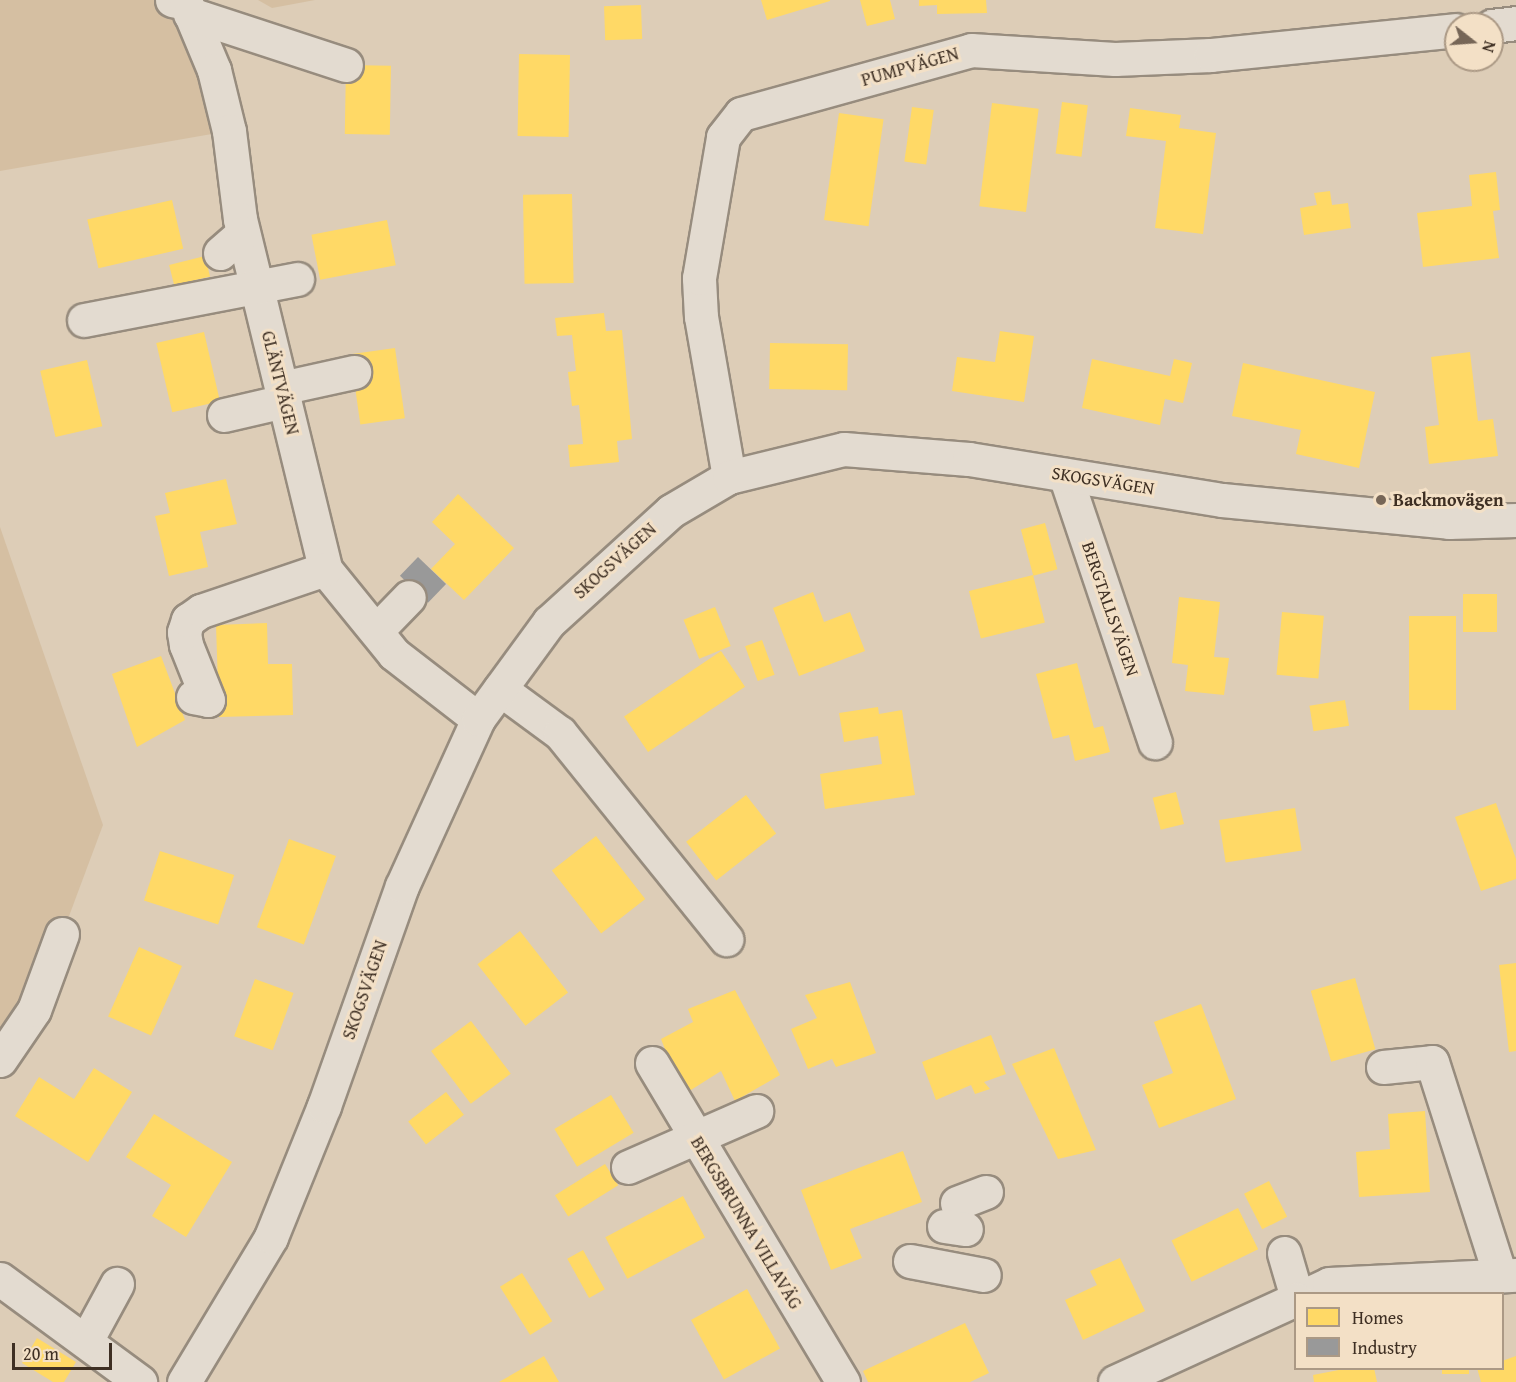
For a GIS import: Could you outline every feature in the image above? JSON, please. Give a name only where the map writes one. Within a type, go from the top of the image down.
[{"type":"street","points":[[181,7],[346,65]]},
{"type":"street","name":"GLÄNTVÄGEN","points":[[181,7],[219,90],[231,243],[257,289],[325,569],[394,654],[478,719]]},
{"type":"street","name":"PUMPVÄGEN","points":[[729,477],[701,317],[699,278],[723,137],[741,114],[971,50],[1115,59],[1163,57],[1444,31]]},
{"type":"street","points":[[84,320],[257,289],[297,279]]},
{"type":"street","points":[[224,415],[354,372]]},
{"type":"street","name":"SKOGSVÄGEN","points":[[184,1382],[272,1237],[324,1106],[402,886],[478,719],[549,622],[671,511],[729,477],[844,449],[969,459],[1222,500],[1449,522],[1516,520]]},
{"type":"street","name":"BERGTALLSVÄGEN","points":[[1065,476],[1155,742]]},
{"type":"street","points":[[193,697],[208,700],[171,637],[188,620],[201,611],[250,603],[325,569]]},
{"type":"street","points":[[376,631],[409,597]]},
{"type":"street","points":[[500,689],[560,732],[726,939]]},
{"type":"street","points":[[0,1060],[34,1010],[62,934]]},
{"type":"street","points":[[1310,1292],[1329,1284],[1441,1286],[1508,1275],[1432,1062],[1383,1067]]},
{"type":"street","name":"BERGSBRUNNA VILLAVÄG","points":[[652,1063],[694,1138],[843,1382]]},
{"type":"street","points":[[628,1167],[756,1111]]},
{"type":"street","points":[[1284,1253],[1296,1292]]},
{"type":"street","points":[[910,1260],[984,1275]]},
{"type":"street","points":[[0,1279],[140,1382]]},
{"type":"street","points":[[86,1341],[117,1284]]},
{"type":"street","points":[[1115,1382],[1294,1300]]},
{"type":"shaded area","points":[[0,0],[172,0],[229,131],[0,171]]},
{"type":"shaded area","points":[[258,0],[315,0],[272,8]]},
{"type":"shaded area","points":[[0,527],[103,825],[34,1010],[0,1056]]},
{"type":"building: Homes","points":[[761,0],[830,0],[830,1],[767,20]]},
{"type":"building: Homes","points":[[860,0],[890,0],[895,19],[867,26]]},
{"type":"building: Homes","points":[[919,0],[986,0],[987,13],[937,14],[937,5],[919,6]]},
{"type":"building: Homes","points":[[641,5],[642,39],[605,40],[604,6]]},
{"type":"building: Homes","points":[[519,54],[570,55],[569,137],[518,136]]},
{"type":"building: Homes","points":[[346,65],[391,66],[390,135],[345,134]]},
{"type":"building: Homes","points":[[1062,102],[1088,105],[1081,157],[1056,154]]},
{"type":"building: Homes","points":[[992,103],[1039,109],[1026,212],[979,206]]},
{"type":"building: Homes","points":[[912,107],[934,110],[926,165],[904,161]]},
{"type":"building: Homes","points":[[1130,108],[1181,115],[1179,128],[1216,133],[1203,234],[1155,228],[1166,141],[1126,136]]},
{"type":"building: Homes","points":[[839,113],[884,119],[869,226],[824,220]]},
{"type":"building: Homes","points":[[1496,172],[1500,210],[1493,211],[1499,258],[1423,267],[1417,213],[1472,206],[1469,175]]},
{"type":"building: Homes","points":[[1330,191],[1332,205],[1348,203],[1351,228],[1304,235],[1300,208],[1317,205],[1314,193]]},
{"type":"building: Homes","points":[[572,194],[574,283],[525,284],[523,195]]},
{"type":"building: Homes","points":[[172,200],[183,249],[98,268],[87,220]]},
{"type":"building: Homes","points":[[387,220],[396,265],[320,280],[311,235]]},
{"type":"building: Homes","points":[[205,256],[210,276],[174,285],[169,265]]},
{"type":"building: Homes","points":[[604,313],[606,331],[622,330],[632,439],[617,441],[619,462],[570,467],[568,445],[583,444],[579,405],[572,406],[568,372],[576,371],[572,335],[557,336],[555,318]]},
{"type":"building: Homes","points":[[1000,331],[1034,336],[1024,402],[952,391],[957,357],[995,362]]},
{"type":"building: Homes","points":[[204,332],[220,401],[172,412],[156,343]]},
{"type":"building: Homes","points":[[770,343],[848,344],[847,390],[769,389]]},
{"type":"building: Homes","points":[[395,348],[405,418],[360,425],[350,354]]},
{"type":"building: Homes","points":[[1470,352],[1478,421],[1493,419],[1498,456],[1429,464],[1425,427],[1439,425],[1431,357]]},
{"type":"building: Homes","points":[[1092,359],[1170,376],[1174,359],[1192,363],[1183,403],[1165,399],[1160,425],[1082,408]]},
{"type":"building: Homes","points":[[87,360],[102,426],[56,437],[40,371]]},
{"type":"building: Homes","points":[[1243,363],[1375,392],[1359,468],[1296,454],[1301,430],[1232,416]]},
{"type":"building: Homes","points":[[226,479],[237,524],[200,532],[208,567],[169,576],[155,516],[170,513],[165,493]]},
{"type":"building: Homes","points":[[458,494],[514,548],[464,600],[431,569],[455,544],[432,522]]},
{"type":"building: Homes","points":[[1045,523],[1057,569],[1033,576],[1021,529]]},
{"type":"building: Homes","points":[[1033,575],[1045,623],[981,639],[969,591]]},
{"type":"building: Homes","points":[[813,592],[824,622],[850,612],[865,651],[799,676],[773,608]]},
{"type":"building: Homes","points":[[1463,594],[1497,594],[1497,632],[1463,632]]},
{"type":"building: Homes","points":[[1179,597],[1220,602],[1214,657],[1229,658],[1224,695],[1185,691],[1188,665],[1172,663]]},
{"type":"building: Homes","points":[[715,607],[731,646],[699,659],[683,620]]},
{"type":"building: Homes","points":[[1282,612],[1324,616],[1318,678],[1277,675]]},
{"type":"building: Homes","points":[[1409,616],[1456,616],[1456,710],[1409,710]]},
{"type":"building: Homes","points":[[267,623],[268,664],[292,664],[293,715],[219,717],[216,625]]},
{"type":"building: Homes","points":[[762,640],[775,675],[758,681],[745,646]]},
{"type":"building: Homes","points":[[721,651],[745,687],[648,752],[624,716]]},
{"type":"building: Homes","points":[[161,656],[185,720],[137,747],[112,674]]},
{"type":"building: Homes","points":[[1077,663],[1094,728],[1103,726],[1110,752],[1075,761],[1069,735],[1053,739],[1036,674]]},
{"type":"building: Homes","points":[[1345,700],[1349,726],[1314,731],[1309,706]]},
{"type":"building: Homes","points":[[878,707],[879,714],[902,710],[915,795],[825,809],[820,774],[882,764],[878,736],[844,742],[839,713]]},
{"type":"building: Homes","points":[[1176,792],[1184,824],[1161,830],[1153,798]]},
{"type":"building: Homes","points":[[746,795],[776,834],[716,880],[686,842]]},
{"type":"building: Homes","points":[[1496,803],[1516,859],[1516,879],[1481,891],[1455,817]]},
{"type":"building: Homes","points":[[1295,808],[1302,850],[1226,863],[1219,820]]},
{"type":"building: Homes","points":[[596,836],[645,899],[601,934],[552,870]]},
{"type":"building: Homes","points":[[289,839],[336,856],[304,944],[257,927]]},
{"type":"building: Homes","points":[[160,851],[234,875],[218,925],[144,900]]},
{"type":"building: Homes","points":[[520,931],[568,992],[525,1026],[477,964]]},
{"type":"building: Homes","points":[[139,947],[182,966],[151,1036],[108,1016]]},
{"type":"building: Homes","points":[[1516,963],[1516,1051],[1509,1052],[1499,965]]},
{"type":"building: Homes","points":[[1355,978],[1375,1049],[1331,1062],[1311,991]]},
{"type":"building: Homes","points":[[255,979],[294,993],[273,1050],[234,1036]]},
{"type":"building: Homes","points":[[850,982],[876,1053],[836,1067],[832,1059],[808,1069],[791,1029],[817,1018],[805,995]]},
{"type":"building: Homes","points":[[735,990],[780,1075],[735,1101],[721,1071],[683,1095],[661,1039],[693,1022],[688,1009]]},
{"type":"building: Homes","points":[[1201,1004],[1236,1099],[1159,1128],[1142,1085],[1173,1073],[1154,1022]]},
{"type":"building: Homes","points":[[471,1021],[511,1074],[471,1104],[431,1051]]},
{"type":"building: Homes","points":[[991,1035],[1006,1074],[984,1082],[990,1089],[975,1094],[971,1085],[936,1100],[922,1062]]},
{"type":"building: Homes","points":[[1054,1048],[1096,1150],[1058,1159],[1012,1064]]},
{"type":"building: Homes","points":[[94,1068],[132,1092],[88,1162],[15,1116],[39,1077],[74,1099]]},
{"type":"building: Homes","points":[[446,1092],[464,1115],[426,1144],[408,1122]]},
{"type":"building: Homes","points":[[611,1095],[634,1133],[577,1167],[554,1129]]},
{"type":"building: Homes","points":[[1425,1111],[1430,1192],[1359,1197],[1356,1152],[1390,1149],[1388,1114]]},
{"type":"building: Homes","points":[[154,1114],[232,1162],[186,1237],[152,1216],[171,1185],[126,1157]]},
{"type":"building: Homes","points":[[903,1151],[922,1202],[850,1229],[862,1258],[831,1270],[801,1190]]},
{"type":"building: Homes","points":[[605,1164],[618,1185],[568,1216],[555,1195]]},
{"type":"building: Homes","points":[[1269,1181],[1287,1217],[1262,1229],[1244,1194]]},
{"type":"building: Homes","points":[[683,1196],[705,1237],[627,1279],[605,1237]]},
{"type":"building: Homes","points":[[1238,1208],[1258,1249],[1192,1282],[1171,1240]]},
{"type":"building: Homes","points":[[583,1250],[605,1289],[589,1298],[567,1259]]},
{"type":"building: Homes","points":[[1120,1258],[1145,1311],[1083,1340],[1065,1300],[1097,1285],[1090,1271]]},
{"type":"building: Homes","points":[[522,1273],[552,1321],[530,1335],[500,1287]]},
{"type":"building: Homes","points":[[747,1289],[780,1348],[724,1380],[691,1320]]},
{"type":"building: Homes","points":[[965,1323],[989,1373],[970,1382],[868,1382],[863,1371]]},
{"type":"building: Homes","points":[[37,1338],[76,1362],[64,1382],[53,1382],[22,1363]]},
{"type":"building: Homes","points":[[544,1356],[559,1382],[499,1382]]},
{"type":"building: Homes","points":[[1516,1356],[1516,1382],[1481,1382],[1478,1370],[1504,1370],[1504,1360]]},
{"type":"building: Homes","points":[[1339,1370],[1374,1370],[1377,1382],[1314,1382],[1313,1375]]},
{"type":"building: Homes","points":[[1442,1370],[1469,1370],[1469,1374],[1442,1374]]},
{"type":"building: Industry","points":[[418,557],[446,584],[428,603],[400,576]]},
{"type":"place","name":"Backmovägen","points":[[1381,500]]}]
